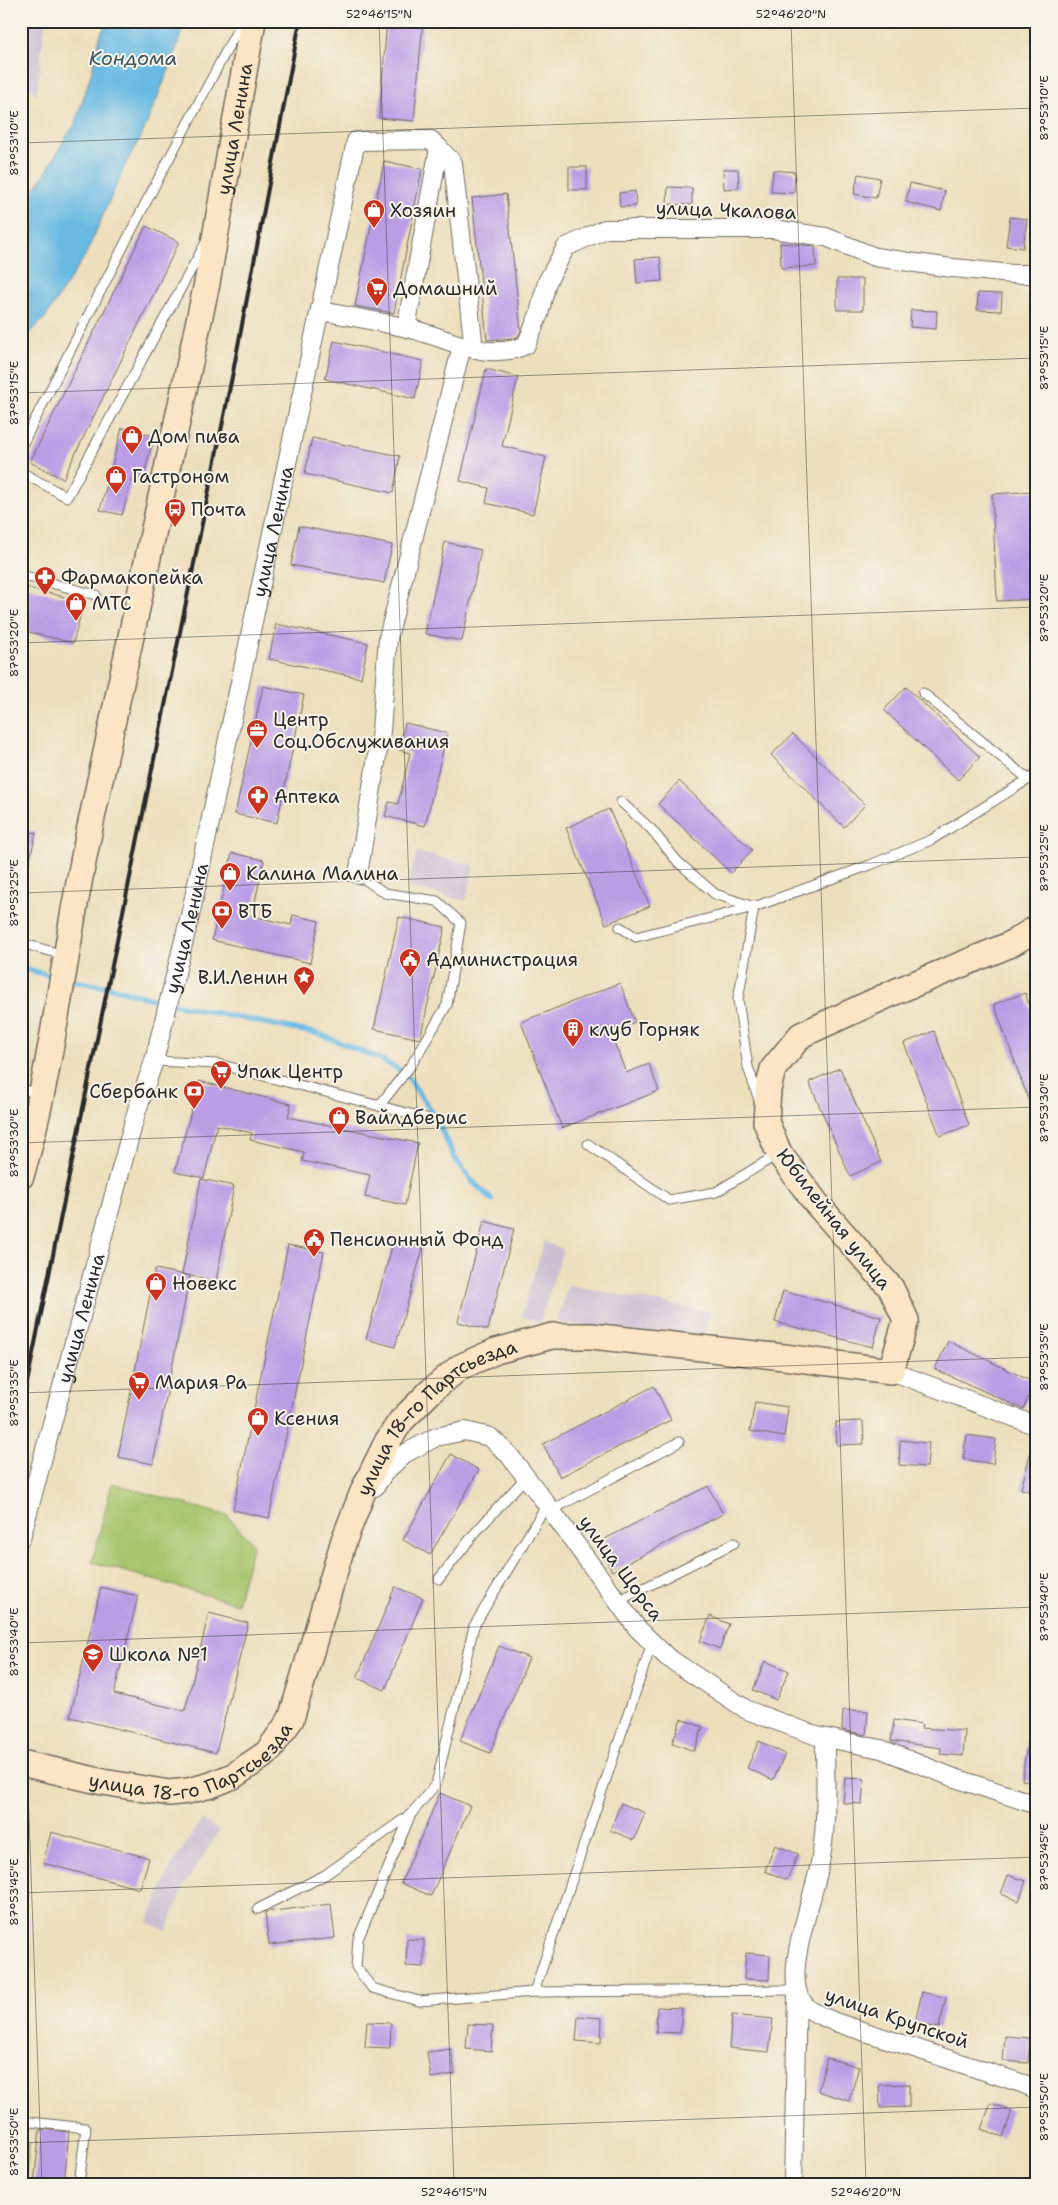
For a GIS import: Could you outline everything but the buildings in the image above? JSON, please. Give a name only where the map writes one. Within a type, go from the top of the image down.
[{"type":"street","name":"улица Ленина","points":[[21,1176],[31,1092],[64,979],[66,956],[96,799],[194,348],[220,217],[253,21]]},
{"type":"street","name":"улица Ленина","points":[[21,1538],[132,1128],[154,1061],[190,916],[356,141],[435,144]]},
{"type":"street","points":[[406,328],[435,144]]},
{"type":"street","points":[[358,875],[381,731],[388,638],[468,348],[453,163],[435,144]]},
{"type":"street","name":"улица Чкалова","points":[[468,348],[510,352],[526,345],[539,314],[547,282],[566,247],[605,229],[773,229],[826,237],[875,257],[954,268],[1012,274],[1037,274]]},
{"type":"street","points":[[321,310],[406,328],[468,348]]},
{"type":"street","name":"Юбилейная улица","points":[[892,1370],[906,1320],[891,1288],[822,1209],[778,1154],[766,1122],[768,1090],[773,1069],[800,1035],[897,991],[1009,945],[1037,928]]},
{"type":"street","name":"улица 18-го Партсьезда","points":[[21,1763],[103,1782],[168,1793],[188,1791],[211,1785],[233,1776],[267,1753],[291,1719],[344,1540],[364,1489],[387,1442],[401,1421],[432,1390],[460,1366],[496,1351],[552,1336],[591,1336],[892,1370],[1037,1426]]},
{"type":"street","name":"улица Щорса","points":[[344,1540],[384,1473],[404,1454],[436,1437],[465,1431],[490,1437],[509,1455],[526,1477],[637,1628],[667,1658],[747,1710],[825,1738],[881,1749],[952,1777],[1037,1805]]},
{"type":"street","name":"улица Крупской","points":[[825,1738],[824,1816],[820,1862],[796,1963],[797,1990],[808,2010],[1037,2090]]},
{"type":"street","points":[[793,2184],[797,1990]]},
{"type":"lane","points":[[21,447],[144,206],[242,21]]},
{"type":"lane","points":[[21,472],[67,497],[220,217]]},
{"type":"lane","points":[[21,575],[96,595]]},
{"type":"lane","points":[[923,693],[1028,780]]},
{"type":"lane","points":[[620,927],[636,937],[754,906],[870,865],[931,840],[1037,774]]},
{"type":"lane","points":[[621,802],[652,830],[678,862],[714,894],[754,906]]},
{"type":"lane","points":[[358,875],[385,893],[437,901],[461,923],[447,1005],[412,1064],[379,1106]]},
{"type":"lane","points":[[754,906],[738,1000],[748,1067],[766,1122]]},
{"type":"lane","points":[[21,943],[66,956]]},
{"type":"lane","points":[[154,1061],[218,1064],[426,1118]]},
{"type":"lane","points":[[588,1144],[670,1200],[716,1192],[778,1154]]},
{"type":"lane","points":[[258,1909],[325,1875],[411,1814],[436,1784],[474,1626],[549,1507],[679,1442]]},
{"type":"lane","points":[[438,1580],[474,1534],[526,1477]]},
{"type":"lane","points":[[618,1601],[734,1543]]},
{"type":"lane","points":[[534,1992],[652,1643]]},
{"type":"lane","points":[[411,1814],[358,1939],[356,1967],[372,1988],[419,2000],[534,1992],[797,1990]]},
{"type":"lane","points":[[21,2121],[86,2128],[80,2184]]},
{"type":"shaded area","points":[[21,21],[45,21],[37,95],[21,79]]},
{"type":"shaded area","points":[[416,852],[474,865],[466,901],[408,887]]},
{"type":"shaded area","points":[[544,1242],[563,1249],[540,1322],[521,1316]]},
{"type":"shaded area","points":[[568,1285],[710,1312],[702,1344],[557,1322]]},
{"type":"shaded area","points":[[202,1820],[220,1830],[184,1886],[167,1931],[148,1922],[171,1866]]},
{"type":"shaded area","points":[[21,1916],[33,1918],[24,1969],[21,1969]]},
{"type":"green space","points":[[112,1483],[228,1516],[253,1544],[237,1604],[92,1562]]},
{"type":"green space","points":[[21,2142],[29,2143],[25,2184],[21,2184]]},
{"type":"water","name":"Кондома","points":[[107,21],[185,21],[172,62],[141,137],[127,161],[85,256],[45,318],[21,342],[21,207],[44,176],[67,135],[74,127],[92,71],[100,36]]},
{"type":"waterway","points":[[21,968],[56,977]]},
{"type":"waterway","points":[[68,980],[109,987],[167,1003],[319,1034],[380,1059],[405,1073],[434,1115],[455,1158],[471,1180],[492,1200]]},
{"type":"railway","points":[[21,1412],[233,372],[300,21]]},
{"type":"place","name":"Хозяин","points":[[374,229]]},
{"type":"place","name":"Домашний","points":[[377,307]]},
{"type":"place","name":"Дом пива","points":[[132,455]]},
{"type":"place","name":"Гастроном","points":[[116,495]]},
{"type":"place","name":"Почта","points":[[175,528]]},
{"type":"place","name":"Фармакопейка","points":[[45,596]]},
{"type":"place","name":"МТС","points":[[76,622]]},
{"type":"place","name":"Центр Соц.Обслуживания","points":[[257,749]]},
{"type":"place","name":"Аптека","points":[[258,815]]},
{"type":"place","name":"Калина Малина","points":[[230,892]]},
{"type":"place","name":"ВТБ","points":[[222,930]]},
{"type":"place","name":"Администрация","points":[[410,978]]},
{"type":"place","name":"В.И.Ленин","points":[[304,996]]},
{"type":"place","name":"клуб Горняк","points":[[573,1048]]},
{"type":"place","name":"Упак Центр","points":[[221,1090]]},
{"type":"place","name":"Сбербанк","points":[[194,1110]]},
{"type":"place","name":"Вайлдберис","points":[[339,1136]]},
{"type":"place","name":"Пенсионный Фонд","points":[[314,1258]]},
{"type":"place","name":"Новекс","points":[[156,1302]]},
{"type":"place","name":"Мария Ра","points":[[139,1401]]},
{"type":"place","name":"Ксения","points":[[258,1437]]},
{"type":"place","name":"Школа №1","points":[[93,1673]]}]
